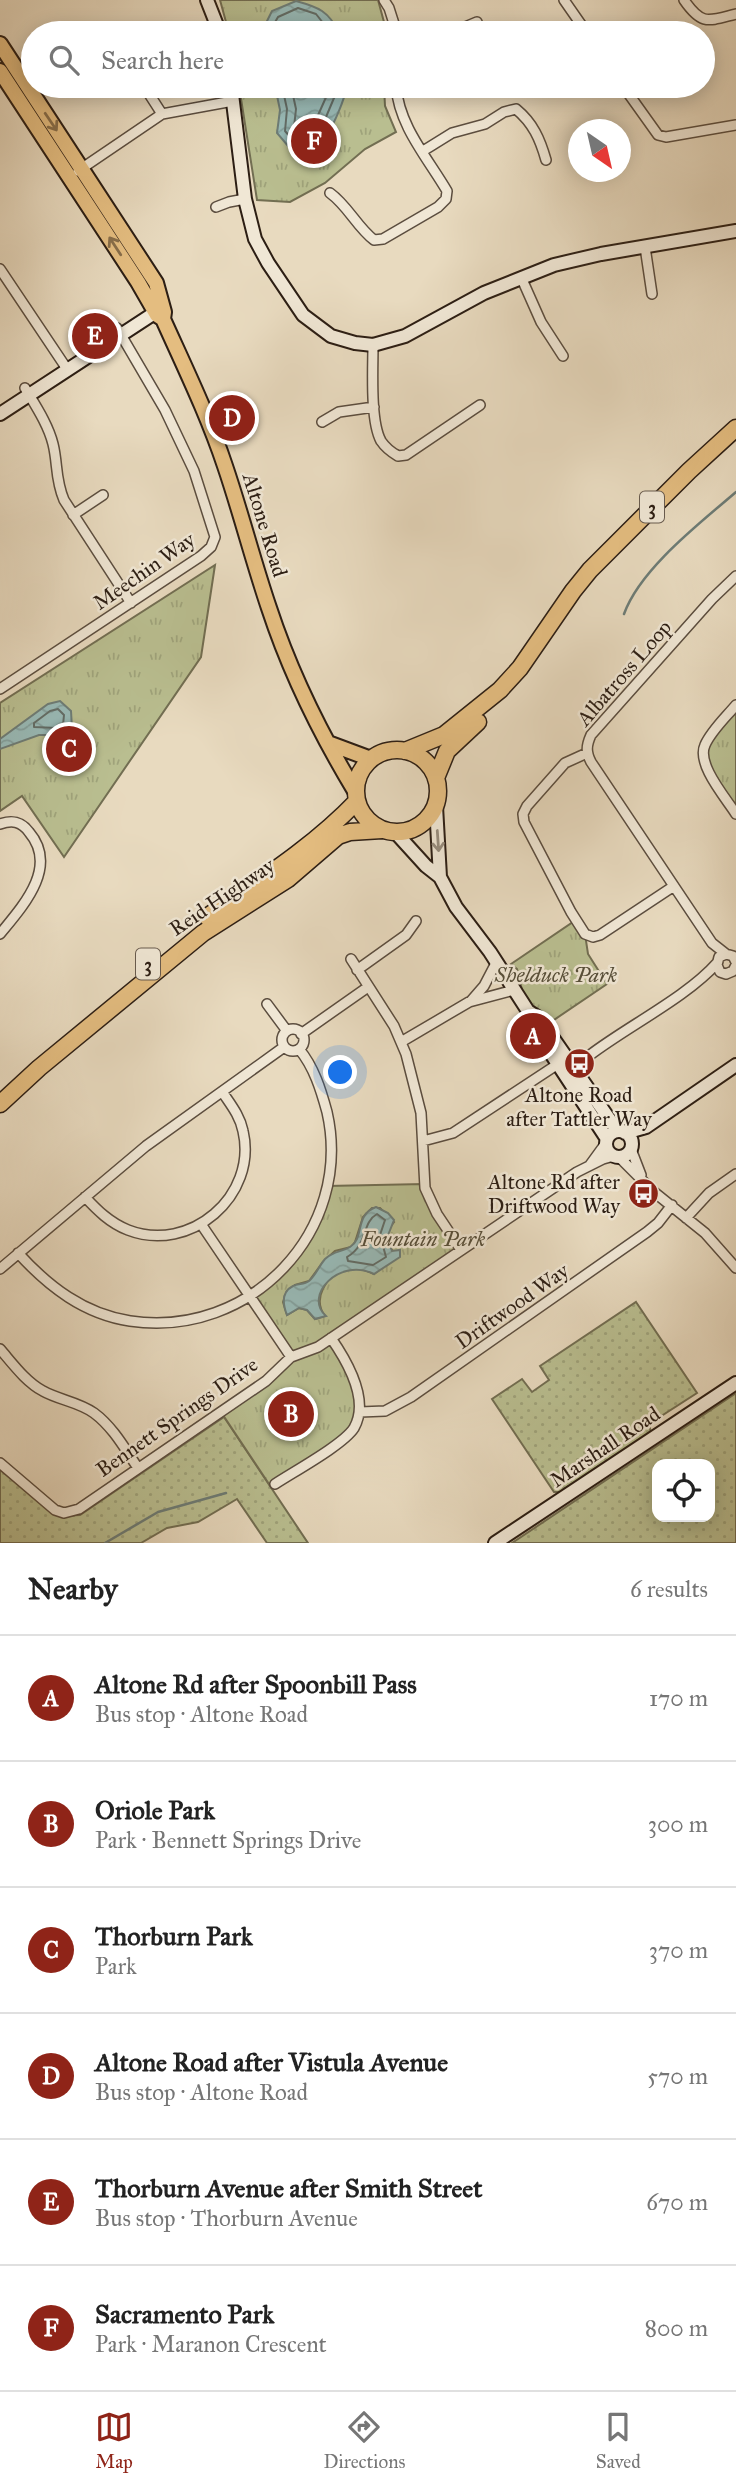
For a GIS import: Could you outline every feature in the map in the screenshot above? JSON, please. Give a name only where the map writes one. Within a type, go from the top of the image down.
[{"type":"highway","name":"3","points":[[405,751],[444,735],[500,690],[520,668],[573,590],[590,570],[736,428]]},
{"type":"highway","name":"3","points":[[436,778],[441,762],[453,743],[521,681],[580,596],[650,521],[736,440]]},
{"type":"highway","points":[[405,751],[424,760],[436,778],[439,792],[436,806],[423,824],[410,831],[389,832],[365,818],[356,796],[361,770],[371,759],[384,752],[405,751]]},
{"type":"highway","name":"Reid Highway","points":[[0,1090],[167,947],[305,848],[339,820],[356,796]]},
{"type":"highway","name":"Reid Highway","points":[[0,1104],[39,1068],[202,933],[288,879],[338,836],[350,832],[389,832]]},
{"type":"main road","name":"Altone Road","points":[[0,44],[21,76]]},
{"type":"main road","name":"Altone Road","points":[[0,71],[156,312],[207,416],[226,466],[268,607],[312,713],[356,796]]},
{"type":"main road","name":"Altone Road","points":[[36,98],[156,283],[164,312],[156,312]]},
{"type":"main road","points":[[328,743],[371,759]]},
{"type":"street","points":[[207,0],[215,21]]},
{"type":"street","points":[[564,0],[579,21]]},
{"type":"street","points":[[684,0],[698,18],[708,21],[736,15]]},
{"type":"street","points":[[388,3],[393,21]]},
{"type":"street","points":[[152,98],[162,114]]},
{"type":"street","points":[[233,98],[244,199],[255,239],[303,315],[331,336],[373,345],[405,336],[484,293],[562,263],[736,231]]},
{"type":"street","points":[[330,193],[340,200],[374,240],[383,239],[438,207],[446,199],[447,191],[405,125],[397,98]]},
{"type":"street","points":[[632,98],[658,135],[666,137],[736,125]]},
{"type":"street","points":[[69,177],[162,114],[233,101]]},
{"type":"street","points":[[423,151],[452,133],[485,124],[504,112],[516,109],[541,139],[546,160]]},
{"type":"street","points":[[216,207],[244,199]]},
{"type":"street","points":[[645,247],[652,294]]},
{"type":"street","points":[[0,269],[3,281],[65,366]]},
{"type":"street","points":[[521,277],[541,322],[564,356]]},
{"type":"street","points":[[0,405],[27,391],[119,331],[156,312]]},
{"type":"street","name":"Meechin Way","points":[[0,689],[201,556],[211,547],[215,537],[194,471],[165,410],[119,331]]},
{"type":"street","points":[[373,345],[374,407],[381,442],[398,456],[406,454],[480,405]]},
{"type":"street","points":[[0,414],[27,391]]},
{"type":"street","points":[[27,391],[53,443],[57,482],[73,515],[131,603]]},
{"type":"street","points":[[322,422],[339,412],[374,407]]},
{"type":"street","points":[[73,515],[103,495]]},
{"type":"street","name":"Albatross Loop","points":[[712,943],[587,753],[587,745],[591,735],[712,598],[736,576]]},
{"type":"street","points":[[736,705],[705,745],[702,755],[705,767],[736,814]]},
{"type":"street","points":[[587,753],[565,763],[523,814],[530,833],[585,934],[593,937],[600,935],[674,886]]},
{"type":"street","points":[[436,806],[440,877]]},
{"type":"street","points":[[0,824],[11,821],[21,824],[34,838],[42,858],[37,880],[0,934]]},
{"type":"street","points":[[389,832],[440,877],[456,907],[528,1011],[531,1023],[607,1141],[608,1151],[718,1245],[736,1268]]},
{"type":"street","points":[[357,970],[407,935],[416,921]]},
{"type":"street","points":[[690,987],[731,972],[736,964],[730,953],[712,943]]},
{"type":"street","points":[[712,943],[717,968],[736,983]]},
{"type":"street","points":[[590,1055],[690,987],[719,957],[730,953]]},
{"type":"street","points":[[351,959],[394,1026],[401,1042],[416,1088],[423,1141],[425,1188],[437,1214],[461,1250]]},
{"type":"street","points":[[470,1002],[484,986],[496,963]]},
{"type":"street","points":[[301,1034],[368,986]]},
{"type":"street","points":[[401,1042],[470,1002],[514,990]]},
{"type":"street","points":[[267,1004],[286,1031]]},
{"type":"street","points":[[528,1011],[539,1018],[612,1124],[631,1138],[643,1180]]},
{"type":"street","points":[[295,1030],[301,1034],[303,1042],[299,1049],[291,1051],[284,1047],[282,1040],[286,1031],[295,1030]]},
{"type":"street","points":[[0,1269],[145,1146],[284,1047]]},
{"type":"street","points":[[18,1253],[38,1275],[71,1300],[130,1321],[159,1322],[201,1318],[250,1296],[276,1277],[295,1256],[315,1223],[327,1186],[331,1150],[329,1125],[316,1080],[307,1059],[299,1049]]},
{"type":"street","points":[[423,1141],[453,1133],[558,1064]]},
{"type":"street","points":[[607,1141],[615,1132],[646,1126],[736,1065]]},
{"type":"street","points":[[85,1197],[105,1217],[136,1233],[168,1234],[201,1224],[223,1207],[239,1182],[243,1169],[243,1129],[223,1093]]},
{"type":"street","points":[[617,1157],[626,1155],[646,1126]]},
{"type":"street","name":"Bennett Springs Drive","points":[[589,1166],[607,1141]]},
{"type":"street","name":"Bennett Springs Drive","points":[[0,1463],[55,1510],[64,1513],[79,1509],[265,1381],[291,1357],[331,1338],[576,1172],[617,1157]]},
{"type":"street","points":[[686,1218],[709,1193],[736,1174]]},
{"type":"street","name":"Driftwood Way","points":[[360,1412],[385,1412],[411,1397],[648,1232],[673,1205]]},
{"type":"street","points":[[201,1224],[291,1357]]},
{"type":"street","points":[[275,1484],[348,1434],[360,1412],[352,1377],[331,1338]]},
{"type":"street","points":[[0,1349],[32,1384],[83,1407],[101,1419],[113,1431],[138,1468]]},
{"type":"street","name":"Marshall Road","points":[[495,1543],[736,1383]]},
{"type":"green space","points":[[220,0],[378,0],[384,21],[226,21]]},
{"type":"green space","points":[[241,98],[385,98],[385,106],[396,132],[365,149],[325,183],[290,202],[257,200]]},
{"type":"green space","points":[[215,565],[201,657],[64,857],[22,796],[0,811],[0,703]]},
{"type":"green space","points":[[736,705],[736,814],[705,767],[705,745]]},
{"type":"green space","name":"Shelduck Park","points":[[576,920],[585,934],[588,954],[607,984],[545,1026],[522,990],[517,969],[511,964]]},
{"type":"green space","name":"Fountain Park","points":[[424,1184],[461,1250],[331,1338],[341,1353],[357,1398],[353,1428],[336,1444],[271,1487],[221,1412],[290,1357],[250,1296],[295,1256],[327,1186]],"holes":[[[372,1208],[380,1208],[394,1222],[388,1233],[389,1245],[394,1253],[400,1251],[374,1274],[351,1268],[333,1276],[321,1295],[321,1309],[325,1316],[315,1319],[307,1310],[299,1308],[287,1315],[283,1302],[287,1291],[295,1285],[309,1281],[335,1251],[351,1247],[363,1217]]]},
{"type":"green space","points":[[636,1302],[697,1393],[649,1424],[651,1433],[560,1492],[554,1492],[492,1399],[522,1379],[532,1392],[549,1380],[540,1366]]},
{"type":"green space","points":[[736,1393],[736,1543],[512,1543]]},
{"type":"green space","points":[[224,1417],[308,1543],[267,1543],[237,1499],[198,1522],[167,1528],[141,1543],[0,1543],[0,1463],[59,1516],[80,1515]]},
{"type":"water","points":[[296,1],[322,11],[332,21],[267,21],[272,11]]},
{"type":"water","points":[[278,98],[344,98],[327,133],[320,139],[302,145],[288,146],[277,133],[280,110]]},
{"type":"water","points":[[60,701],[71,711],[72,729],[59,735],[39,735],[0,749],[0,739],[48,704]]},
{"type":"water","points":[[376,1207],[388,1213],[394,1220],[387,1238],[392,1251],[400,1250],[400,1257],[374,1274],[361,1270],[348,1271],[328,1281],[319,1299],[320,1308],[326,1316],[315,1319],[307,1310],[299,1308],[287,1315],[284,1303],[286,1292],[295,1285],[309,1281],[328,1256],[355,1243],[365,1215]]},
{"type":"waterway","points":[[624,614],[643,580],[657,564],[736,492]]},
{"type":"waterway","points":[[105,1543],[158,1512],[226,1493]]},
{"type":"place","name":"Sacramento Park","points":[[314,141]]},
{"type":"place","name":"Thorburn Avenue after Smith Street","points":[[95,336]]},
{"type":"place","name":"Altone Road after Vistula Avenue","points":[[232,418]]},
{"type":"place","name":"Thorburn Park","points":[[69,749]]},
{"type":"place","name":"Altone Rd after Spoonbill Pass","points":[[533,1036]]},
{"type":"place","name":"Altone Road after Tattler Way","points":[[579,1063]]},
{"type":"place","name":"Altone Rd after Driftwood Way","points":[[643,1194]]},
{"type":"place","name":"Oriole Park","points":[[291,1414]]}]
